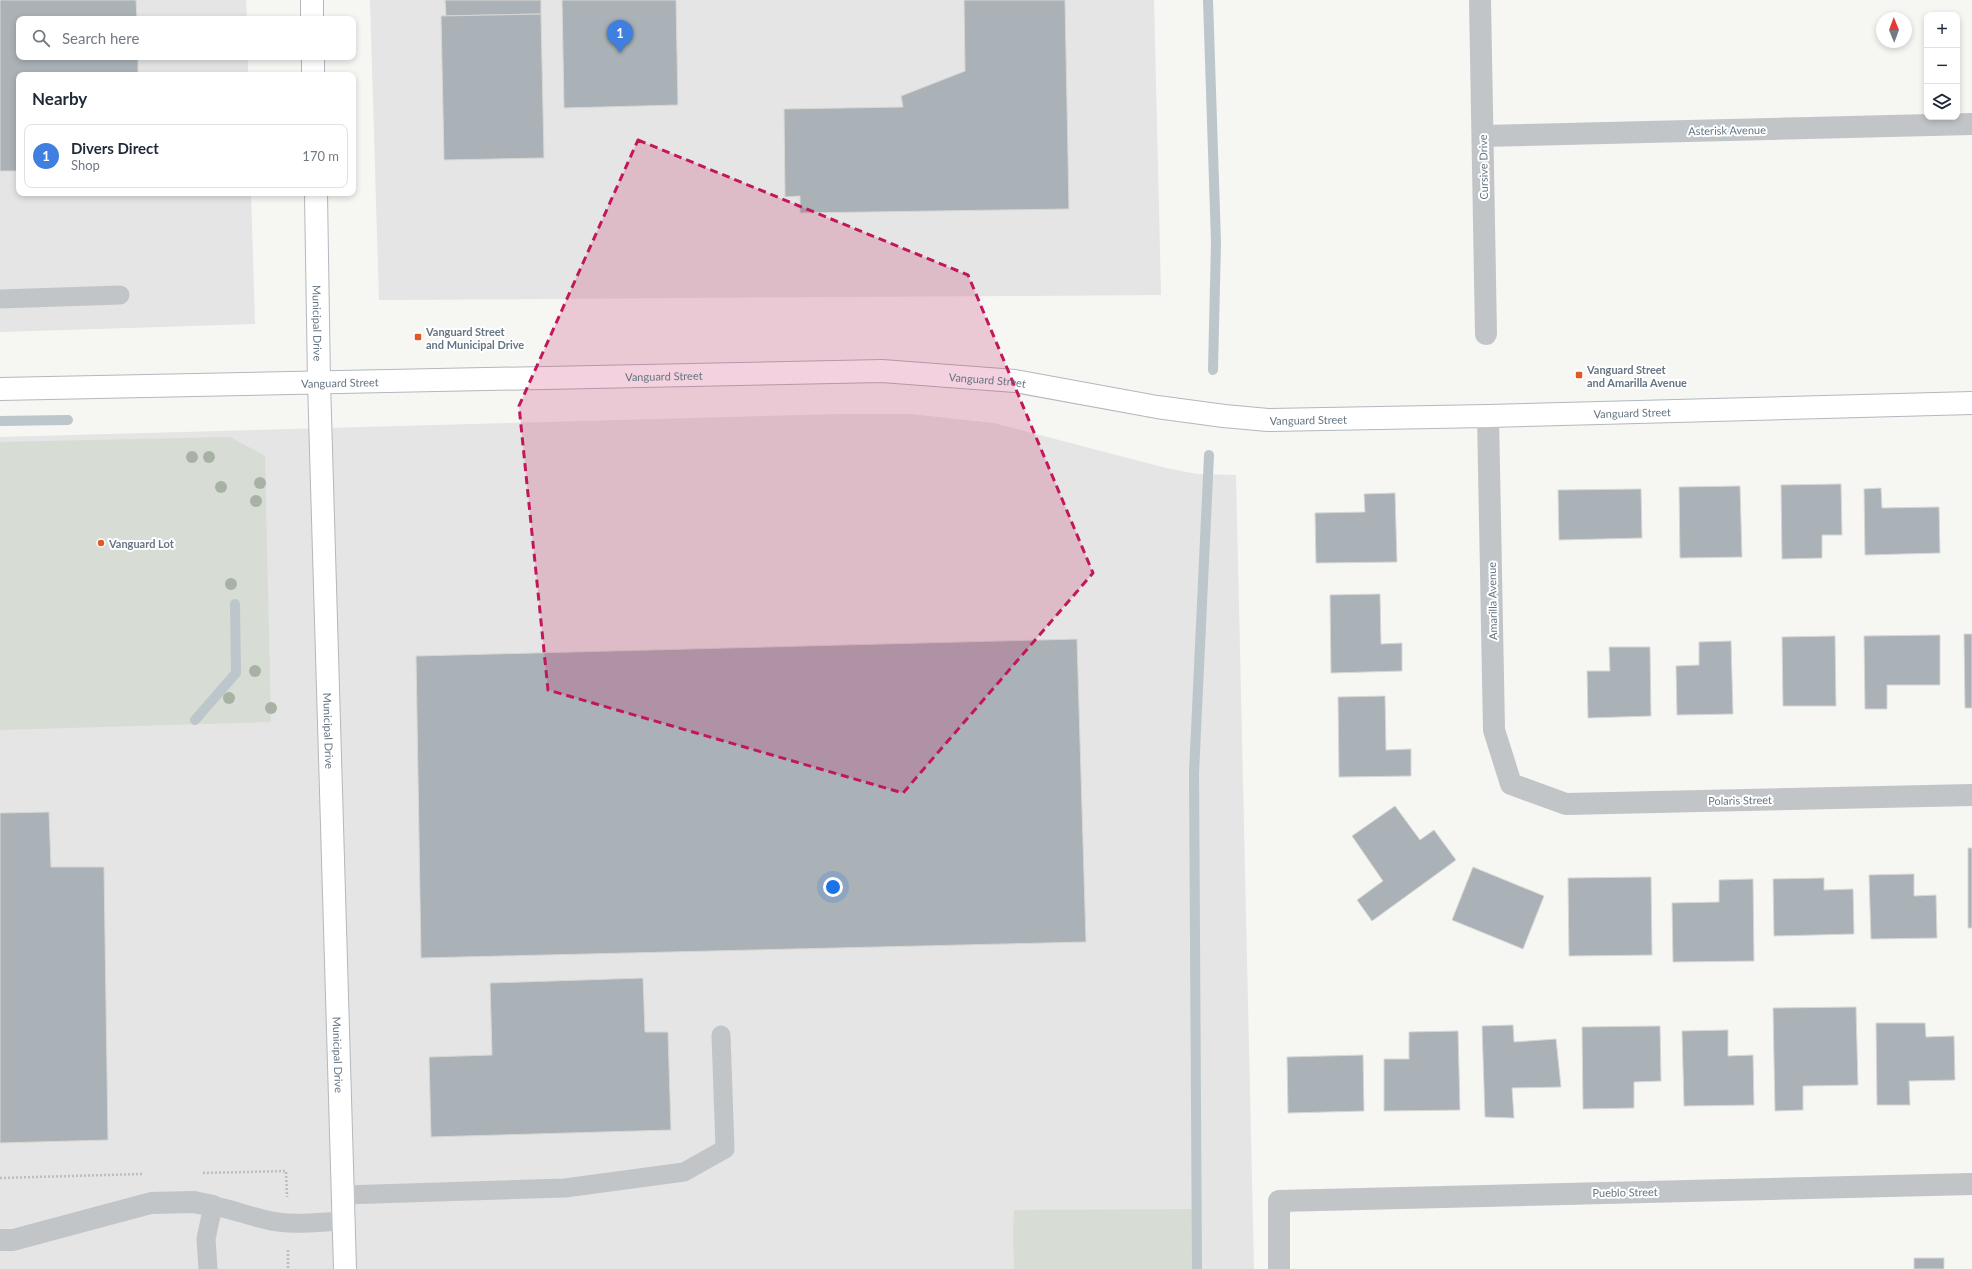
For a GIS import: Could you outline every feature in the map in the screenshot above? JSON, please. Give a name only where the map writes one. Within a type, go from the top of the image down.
[{"type":"street","points":[[312,0],[312,16]]},
{"type":"street","name":"Cursive Drive","points":[[1480,0],[1486,334]]},
{"type":"street","points":[[313,60],[313,72]]},
{"type":"street","name":"Asterisk Avenue","points":[[1483,136],[1972,124]]},
{"type":"street","name":"Municipal Drive","points":[[316,196],[319,382],[344,1221],[344,1269]]},
{"type":"street","name":"Vanguard Street","points":[[0,389],[882,371],[1015,380],[1157,407],[1239,418],[1268,420],[1488,416],[1972,403]]},
{"type":"street","name":"Amarilla Avenue","points":[[1488,416],[1494,730],[1511,784]]},
{"type":"street","name":"Polaris Street","points":[[1511,784],[1566,804],[1972,795]]},
{"type":"street","name":"Pueblo Street","points":[[1279,1269],[1279,1201],[1972,1184]]},
{"type":"street","points":[[0,1240],[13,1240],[152,1203],[194,1202],[213,1206]]},
{"type":"lane","points":[[0,299],[120,295]]},
{"type":"lane","points":[[343,1195],[565,1188],[684,1172],[725,1149],[721,1035]]},
{"type":"lane","points":[[208,1269],[206,1239],[213,1206],[230,1209],[267,1221],[344,1221]]},
{"type":"highlighted area","points":[[638,140],[968,275],[1093,573],[903,793],[548,690],[519,406]]},
{"type":"shaded area","points":[[0,0],[246,0],[247,16],[16,16],[16,60],[248,60],[248,72],[16,72],[16,196],[251,196],[255,324],[0,332]]},
{"type":"shaded area","points":[[370,0],[1154,0],[1161,295],[379,300]]},
{"type":"shaded area","points":[[839,414],[911,414],[994,423],[1166,468],[1197,474],[1236,475],[1254,1269],[0,1269],[0,437]]},
{"type":"shaded area","name":"Vanguard Lot","points":[[230,437],[265,456],[271,722],[0,730],[0,442]]},
{"type":"shaded area","points":[[1196,1209],[1197,1256],[1192,1269],[1014,1269],[1014,1210]]},
{"type":"building","points":[[0,0],[136,0],[137,16],[16,16],[16,60],[138,60],[138,72],[16,72],[16,171],[0,171]]},
{"type":"building","points":[[445,0],[541,0],[541,14],[446,16]]},
{"type":"building","points":[[562,0],[676,0],[678,105],[564,108]]},
{"type":"building","points":[[964,0],[1065,0],[1069,209],[800,213],[800,196],[785,197],[784,109],[903,107],[901,96],[965,71]]},
{"type":"building","points":[[541,14],[544,158],[444,160],[441,16]]},
{"type":"building","points":[[1841,484],[1842,535],[1822,535],[1822,558],[1782,559],[1781,485]]},
{"type":"building","points":[[1740,486],[1742,557],[1680,558],[1679,487]]},
{"type":"building","points":[[1881,488],[1882,508],[1939,507],[1940,553],[1865,555],[1864,489]]},
{"type":"building","points":[[1641,489],[1642,538],[1559,540],[1558,490]]},
{"type":"building","points":[[1395,493],[1397,562],[1316,563],[1315,513],[1365,512],[1364,494]]},
{"type":"building","points":[[1380,594],[1381,644],[1402,643],[1402,671],[1331,673],[1330,595]]},
{"type":"building","points":[[1964,634],[1972,634],[1972,708],[1965,708]]},
{"type":"building","points":[[1940,635],[1940,685],[1887,685],[1887,709],[1865,709],[1864,636]]},
{"type":"building","points":[[1835,636],[1836,706],[1783,706],[1782,637]]},
{"type":"building","points":[[1077,639],[1086,942],[421,958],[416,656]]},
{"type":"building","points":[[1731,641],[1733,714],[1677,715],[1676,666],[1699,665],[1699,642]]},
{"type":"building","points":[[1609,647],[1650,647],[1651,716],[1588,718],[1587,671],[1610,671]]},
{"type":"building","points":[[1385,696],[1386,750],[1411,749],[1411,776],[1339,777],[1338,697]]},
{"type":"building","points":[[1395,806],[1420,840],[1434,830],[1456,860],[1372,921],[1357,900],[1383,881],[1352,836]]},
{"type":"building","points":[[49,812],[51,867],[104,867],[108,1140],[0,1143],[0,813]]},
{"type":"building","points":[[1968,848],[1972,848],[1972,928],[1968,928]]},
{"type":"building","points":[[1473,867],[1544,896],[1523,949],[1452,920]]},
{"type":"building","points":[[1914,874],[1914,896],[1936,895],[1937,938],[1871,939],[1869,875]]},
{"type":"building","points":[[1651,877],[1652,955],[1569,956],[1568,878]]},
{"type":"building","points":[[1824,878],[1824,890],[1853,889],[1854,934],[1774,936],[1773,879]]},
{"type":"building","points":[[1753,879],[1754,961],[1673,962],[1672,903],[1719,902],[1719,880]]},
{"type":"building","points":[[643,978],[645,1032],[668,1032],[671,1130],[431,1137],[429,1057],[492,1055],[490,983]]},
{"type":"building","points":[[1856,1007],[1858,1085],[1803,1086],[1803,1110],[1775,1111],[1773,1008]]},
{"type":"building","points":[[1876,1023],[1925,1023],[1926,1037],[1954,1036],[1955,1080],[1909,1081],[1910,1105],[1877,1105]]},
{"type":"building","points":[[1513,1025],[1514,1042],[1556,1039],[1561,1087],[1512,1088],[1514,1118],[1485,1117],[1482,1026]]},
{"type":"building","points":[[1660,1026],[1661,1081],[1634,1082],[1634,1108],[1583,1109],[1582,1027]]},
{"type":"building","points":[[1728,1030],[1728,1056],[1753,1055],[1754,1105],[1684,1106],[1682,1031]]},
{"type":"building","points":[[1458,1031],[1460,1110],[1384,1111],[1384,1059],[1409,1059],[1409,1032]]},
{"type":"building","points":[[1363,1055],[1364,1111],[1288,1113],[1287,1057]]},
{"type":"building","points":[[1914,1258],[1944,1258],[1944,1269],[1914,1269]]},
{"type":"waterway","points":[[1208,0],[1216,242],[1213,370]]},
{"type":"waterway","points":[[0,421],[68,420]]},
{"type":"waterway","points":[[1197,1269],[1194,773],[1209,455]]},
{"type":"waterway","points":[[195,720],[236,673],[235,604]]},
{"type":"place","name":"Divers Direct","points":[[620,53]]},
{"type":"place","name":"Vanguard Street and Municipal Drive","points":[[418,337]]},
{"type":"place","name":"Vanguard Street and Amarilla Avenue","points":[[1579,375]]},
{"type":"place","name":"Vanguard Lot","points":[[101,543]]}]
